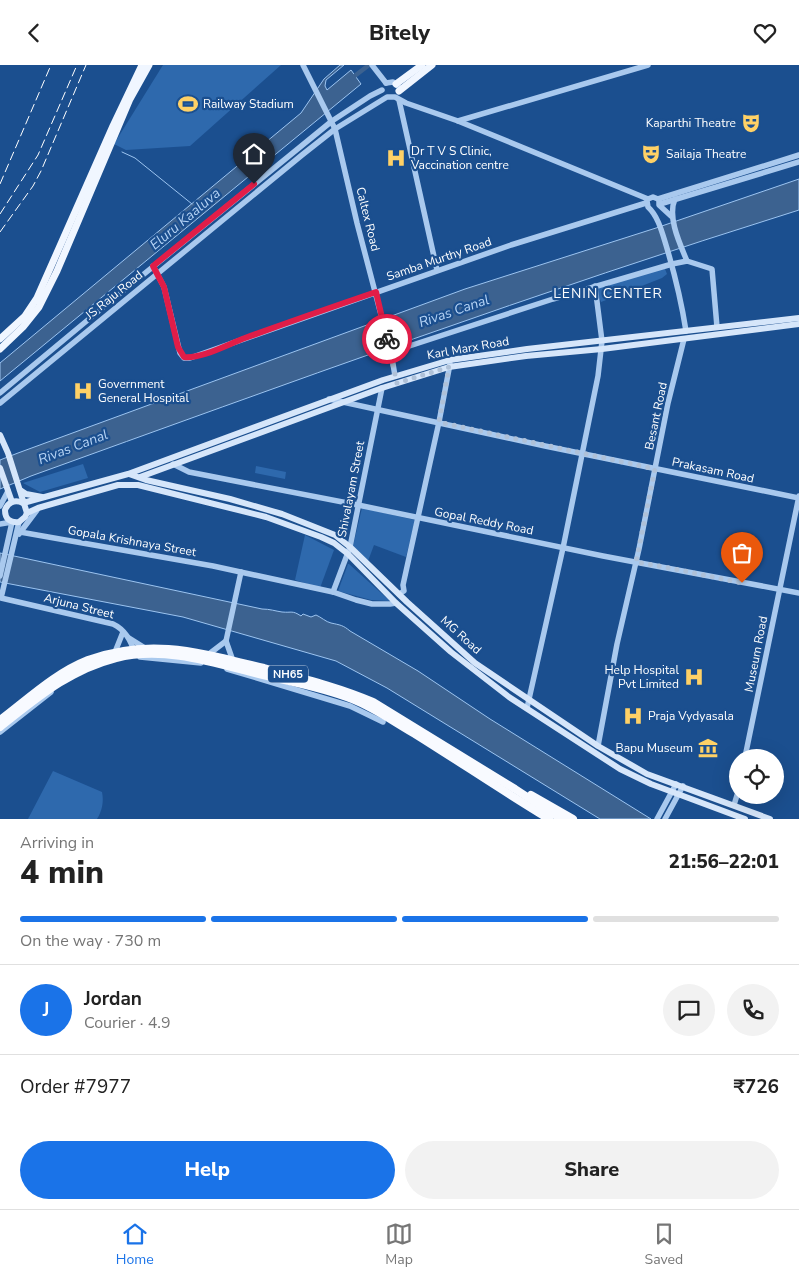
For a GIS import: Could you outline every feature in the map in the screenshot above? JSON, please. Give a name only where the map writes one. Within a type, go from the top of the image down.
[{"type":"highway","name":"NH65","points":[[0,727],[70,675],[145,648],[209,654],[335,687],[373,702],[561,819]]},
{"type":"highway","name":"NH65","points":[[0,720],[65,671],[87,661],[115,652],[134,652],[202,659],[352,699],[383,715],[549,819]]},
{"type":"highway","points":[[515,789],[540,799],[573,819]]},
{"type":"main road","points":[[0,339],[25,316],[37,299],[113,125],[142,65]]},
{"type":"main road","points":[[0,349],[23,327],[39,307],[130,99],[149,65]]},
{"type":"main road","points":[[397,93],[422,65]]},
{"type":"main road","points":[[397,93],[432,65]]},
{"type":"main road","name":"Karl Marx Road","points":[[140,477],[170,462],[329,399],[450,363],[527,349],[799,318]]},
{"type":"main road","name":"Karl Marx Road","points":[[450,363],[602,349],[799,324]]},
{"type":"main road","name":"Karl Marx Road","points":[[23,503],[170,462],[343,403],[382,388],[396,379]]},
{"type":"main road","points":[[0,435],[8,453],[27,513],[26,517],[15,522],[5,515],[5,510],[10,503],[0,468]]},
{"type":"main road","name":"MG Road","points":[[128,474],[170,490],[285,523],[334,543],[348,554],[396,603],[480,676],[582,745],[620,769],[651,784],[674,788],[683,786],[770,819]]},
{"type":"main road","points":[[138,485],[140,477]]},
{"type":"main road","name":"MG Road","points":[[27,513],[95,490],[118,485],[138,485],[230,499],[288,516],[335,535],[402,592],[475,663],[636,769],[674,788],[680,794],[745,819]]},
{"type":"main road","points":[[20,489],[26,494],[45,497]]},
{"type":"main road","points":[[10,503],[23,503]]},
{"type":"street","name":"Caltex Road","points":[[303,65],[335,129],[357,223],[376,292],[380,315],[391,350],[396,379]]},
{"type":"street","points":[[372,65],[386,83]]},
{"type":"street","points":[[458,121],[648,65]]},
{"type":"street","points":[[386,83],[393,82],[397,93],[438,270]]},
{"type":"street","points":[[386,83],[382,90],[387,97],[397,93],[458,121],[647,201]]},
{"type":"street","name":"JS Raju Road","points":[[0,393],[332,121],[382,90]]},
{"type":"street","name":"JS Raju Road","points":[[0,403],[335,129],[387,97]]},
{"type":"street","points":[[659,203],[799,155]]},
{"type":"street","points":[[659,203],[799,162]]},
{"type":"street","points":[[647,201],[653,197],[670,214],[687,261]]},
{"type":"street","points":[[673,220],[672,209],[675,199]]},
{"type":"street","points":[[647,201],[648,207],[651,209],[659,225],[672,264],[682,302],[686,331]]},
{"type":"street","name":"Samba Murthy Road","points":[[158,274],[164,287],[178,347],[184,357],[190,358],[438,270],[647,201]]},
{"type":"street","points":[[651,209],[657,209],[659,203]]},
{"type":"street","points":[[391,350],[595,286],[687,261],[712,269],[717,327]]},
{"type":"street","points":[[153,266],[158,274]]},
{"type":"street","points":[[527,708],[563,548],[602,349],[595,286]]},
{"type":"street","name":"Besant Road","points":[[598,745],[611,673],[636,562],[668,403],[684,339]]},
{"type":"street","points":[[402,592],[419,519],[450,363]]},
{"type":"street","name":"Shivalayam Street","points":[[333,592],[350,547],[382,388]]},
{"type":"street","name":"Prakasam Road","points":[[329,399],[655,469],[799,497]]},
{"type":"street","name":"Gopal Reddy Road","points":[[170,462],[189,472],[563,548],[799,593]]},
{"type":"street","points":[[0,507],[8,492]]},
{"type":"street","name":"Museum Road","points":[[747,749],[799,497]]},
{"type":"street","points":[[0,511],[10,503]]},
{"type":"street","points":[[12,544],[38,508]]},
{"type":"street","points":[[2,523],[15,522]]},
{"type":"street","points":[[10,534],[15,522]]},
{"type":"street","points":[[0,576],[12,544],[15,522]]},
{"type":"street","points":[[2,523],[8,527],[12,544]]},
{"type":"street","name":"Gopala Krishnaya Street","points":[[20,532],[190,561],[333,592],[372,604],[396,603]]},
{"type":"street","name":"Arjuna Street","points":[[12,544],[1,598],[113,624],[145,648]]},
{"type":"street","points":[[233,661],[226,641],[241,572]]},
{"type":"street","points":[[125,634],[134,652]]},
{"type":"street","points":[[115,652],[125,634]]},
{"type":"street","points":[[209,654],[226,641]]},
{"type":"street","points":[[0,732],[54,690],[79,675],[118,660],[143,657],[198,662],[216,666],[350,706],[383,722]]},
{"type":"street","points":[[665,819],[683,786]]},
{"type":"street","points":[[658,817],[674,788]]},
{"type":"shaded area","name":"Railway Stadium","points":[[163,65],[281,65],[190,146],[126,150],[114,144]]},
{"type":"shaded area","points":[[665,269],[667,274],[662,278],[601,302],[596,287]]},
{"type":"shaded area","points":[[83,464],[88,478],[40,492],[23,483]]},
{"type":"shaded area","points":[[256,466],[286,472],[285,479],[255,473]]},
{"type":"shaded area","points":[[362,508],[415,520],[406,557],[374,545],[368,561],[353,546]]},
{"type":"shaded area","points":[[305,535],[334,550],[320,588],[295,580]]},
{"type":"shaded area","points":[[348,564],[390,601],[371,600],[338,591]]},
{"type":"shaded area","points":[[53,771],[102,792],[102,806],[97,819],[28,819]]},
{"type":"water","points":[[340,65],[344,65],[326,80],[325,86],[327,90],[351,70],[361,84],[0,381],[0,363],[301,113],[324,79]]},
{"type":"water","name":"Rivas Canal","points":[[799,179],[799,210],[606,273],[414,339],[31,476],[0,489],[0,460],[18,453],[465,289],[656,228]]},
{"type":"water","points":[[0,553],[262,609],[294,612],[301,616],[303,614],[311,617],[316,615],[329,622],[343,626],[418,671],[490,719],[651,819],[600,819],[387,688],[336,661],[183,617],[0,582]]},
{"type":"waterway","name":"Eluru Kaaluva","points":[[352,78],[369,65]]},
{"type":"waterway","points":[[122,152],[135,158],[192,204]]},
{"type":"railway","points":[[0,184],[51,65]]},
{"type":"railway","points":[[0,214],[38,155],[77,65]]},
{"type":"railway","points":[[0,232],[33,186],[41,171],[86,65]]},
{"type":"way so far","points":[[387,339],[397,383],[449,367],[439,422],[655,469],[636,562],[742,583]]},
{"type":"place","name":"Railway Stadium","points":[[188,104]]},
{"type":"place","name":"Kaparthi Theatre","points":[[751,123]]},
{"type":"place","name":"Sailaja Theatre","points":[[651,154]]},
{"type":"place","name":"Dr T V S Clinic, Vaccination centre","points":[[396,158]]},
{"type":"place","name":"Government General Hospital","points":[[83,391]]},
{"type":"place","name":"Help Hospital Pvt Limited","points":[[694,677]]},
{"type":"place","name":"Praja Vydyasala","points":[[633,716]]},
{"type":"place","name":"Bapu Museum","points":[[708,748]]},
{"type":"district","name":"LENIN CENTER","points":[[608,293]]},
{"type":"route","points":[[254,184],[153,266],[164,287],[180,353],[184,357],[190,358],[199,356],[376,292],[387,339]]}]
